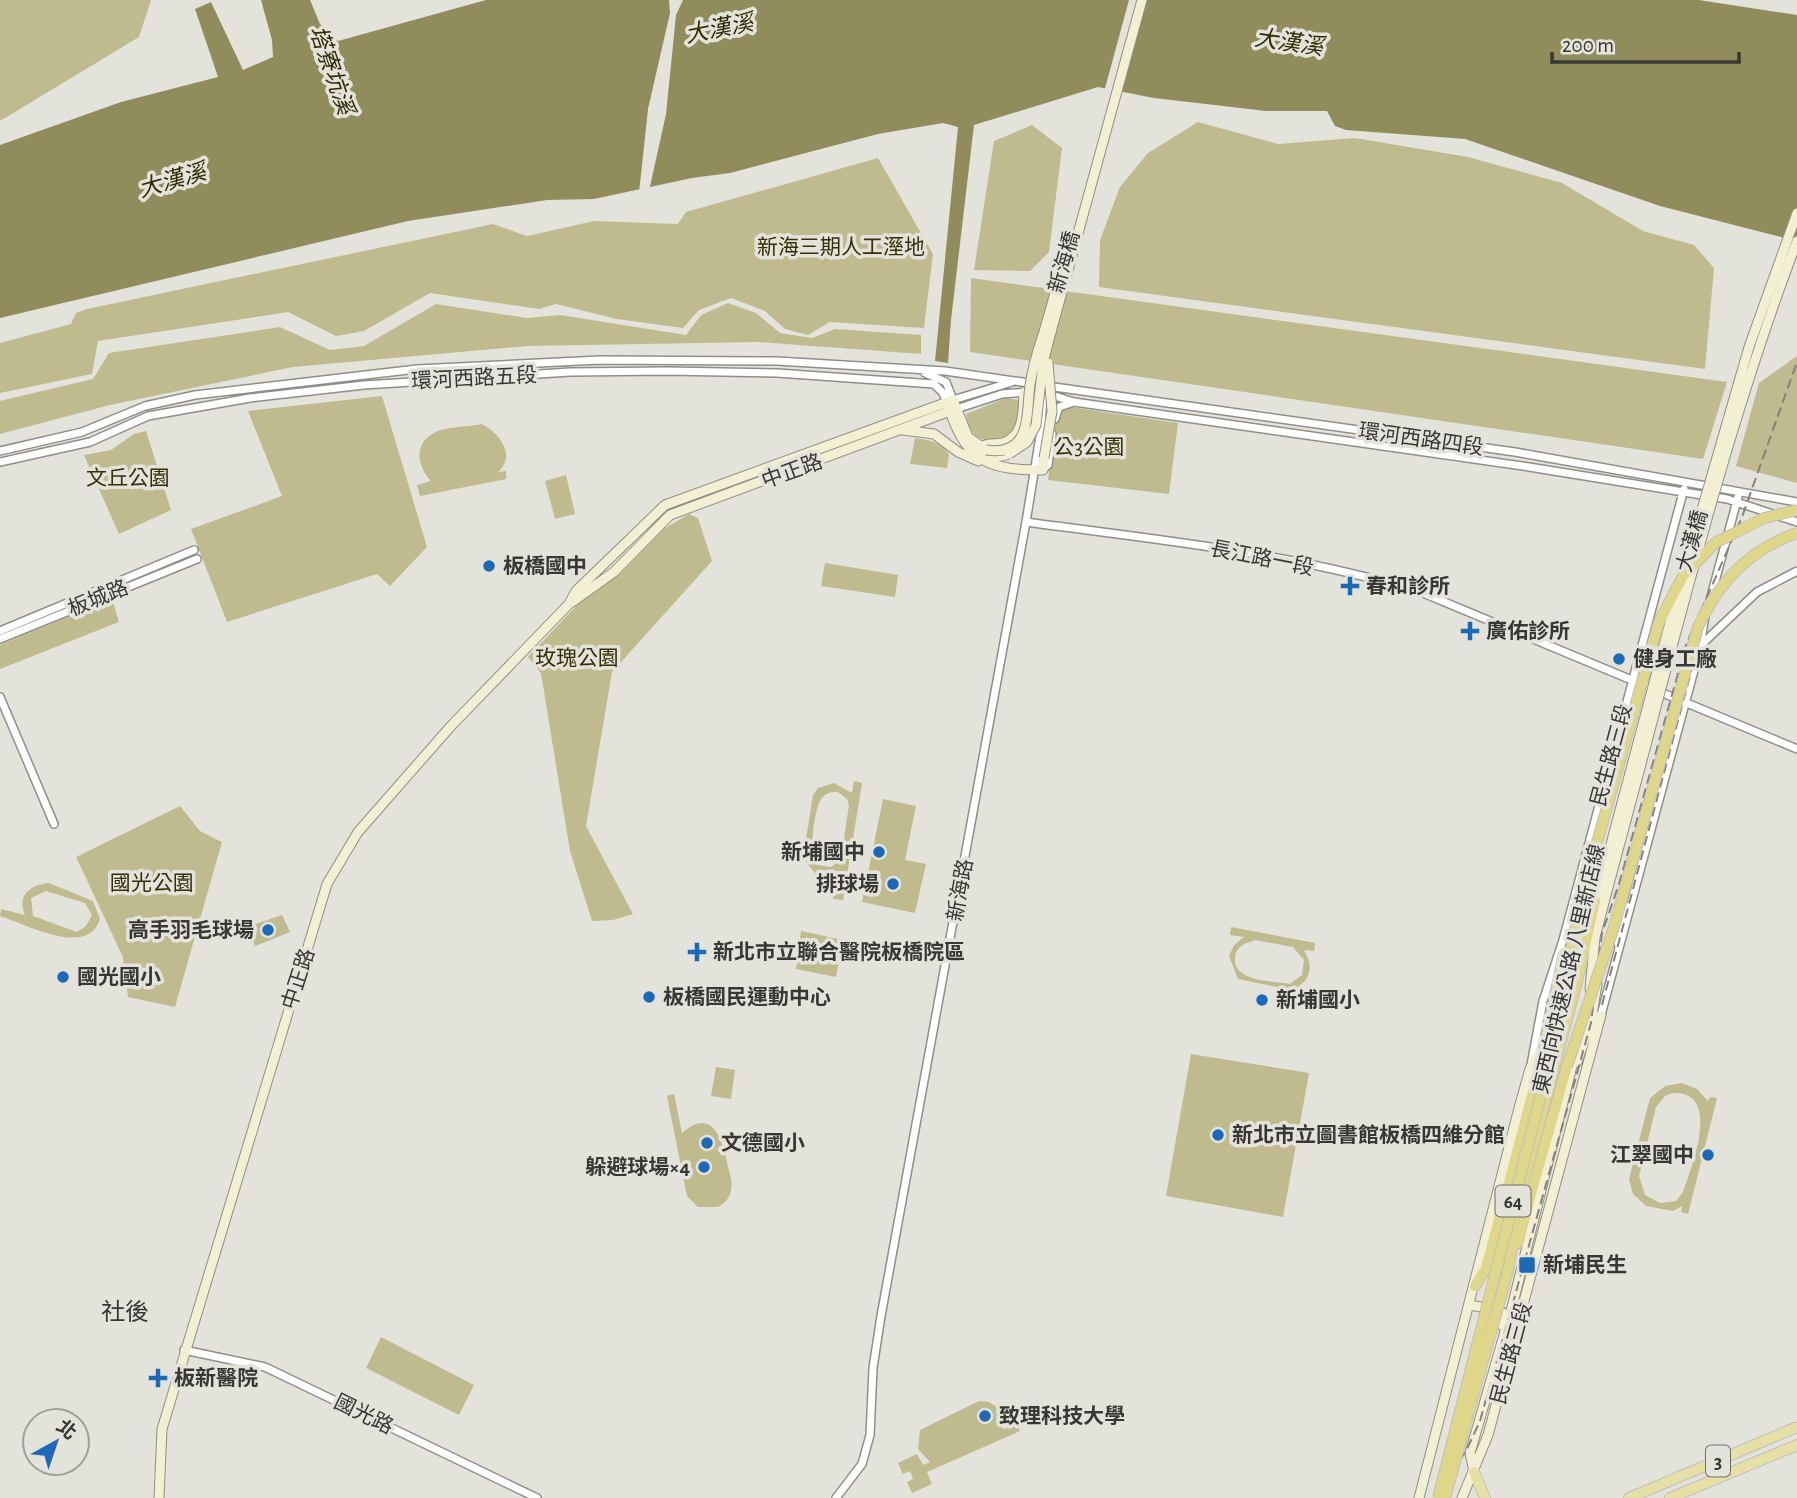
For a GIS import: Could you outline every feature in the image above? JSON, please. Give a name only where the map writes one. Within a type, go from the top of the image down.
[{"type":"highway","name":"東西向快速公路 八里新店線","points":[[1445,1498],[1503,1269],[1550,1059],[1580,903],[1651,647],[1669,599],[1683,576],[1715,543],[1764,518],[1797,512]]},
{"type":"highway","name":"東西向快速公路 八里新店線","points":[[1438,1498],[1503,1269],[1567,1066],[1615,927],[1698,627],[1714,596],[1741,565],[1769,545],[1797,533]]},
{"type":"highway","points":[[1558,1063],[1595,901]]},
{"type":"highway","points":[[1475,1286],[1486,1268],[1514,1167],[1540,1067],[1568,936],[1580,903]]},
{"type":"highway","points":[[1503,1269],[1592,935],[1598,924]]},
{"type":"main road","name":"新海橋","points":[[983,449],[1008,448],[1017,442],[1026,428],[1037,349],[1136,0]]},
{"type":"main road","name":"新海橋","points":[[970,447],[990,456],[1006,455],[1023,446],[1036,425],[1042,370],[1051,332],[1142,0]]},
{"type":"main road","name":"大漢橋","points":[[1607,875],[1720,440],[1749,346],[1797,213]]},
{"type":"main road","name":"大漢橋","points":[[1607,875],[1730,443],[1757,354],[1797,241]]},
{"type":"main road","points":[[901,430],[934,435],[958,452],[985,463],[1039,470],[1044,458],[1052,411],[1048,366],[1051,332]]},
{"type":"main road","points":[[952,406],[966,433],[983,449],[989,442],[1007,441],[1014,436],[1023,417],[1024,392]]},
{"type":"main road","points":[[952,406],[963,441],[976,458],[985,463]]},
{"type":"main road","name":"中正路","points":[[159,1498],[162,1429],[184,1350],[327,884],[338,861],[358,832],[451,726],[569,604],[614,572],[670,515],[901,430],[952,406]]},
{"type":"main road","name":"中正路","points":[[569,604],[576,591],[665,505],[952,406]]},
{"type":"main road","name":"民生路三段","points":[[1419,1498],[1475,1286],[1476,1269],[1530,1069],[1556,1016],[1595,901],[1607,875]]},
{"type":"main road","name":"民生路三段","points":[[1474,1472],[1469,1453],[1497,1350],[1512,1307],[1569,1083],[1591,1021],[1597,988],[1598,924],[1607,875]]},
{"type":"main road","name":"民生路三段","points":[[1462,1498],[1488,1435],[1601,1015]]},
{"type":"main road","points":[[1546,1170],[1551,1201]]},
{"type":"main road","points":[[1469,1306],[1503,1313],[1497,1350]]},
{"type":"main road","name":"3","points":[[1629,1498],[1797,1427]]},
{"type":"main road","name":"3","points":[[1670,1498],[1797,1445]]},
{"type":"main road","points":[[1474,1472],[1485,1498]]},
{"type":"street","name":"環河西路五段","points":[[0,451],[82,432],[145,406],[185,397],[417,369],[613,360],[777,361],[970,374],[1043,389]]},
{"type":"street","name":"環河西路五段","points":[[0,462],[90,442],[148,416],[250,398],[429,380],[570,372],[776,373],[926,382],[939,388],[952,406]]},
{"type":"street","points":[[921,372],[946,382],[952,406]]},
{"type":"street","name":"中正路","points":[[952,406],[1013,382]]},
{"type":"street","name":"中正路","points":[[952,406],[1002,394],[1043,389]]},
{"type":"street","name":"環河西路四段","points":[[1043,389],[1074,402],[1529,467],[1797,512]]},
{"type":"street","name":"環河西路四段","points":[[1043,389],[1515,452],[1797,502]]},
{"type":"street","name":"新海路","points":[[836,1498],[862,1465],[870,1435],[873,1368],[881,1316],[1026,522],[1039,470],[1043,389]]},
{"type":"street","points":[[1039,470],[1048,465],[1056,412],[1059,407],[1074,402]]},
{"type":"street","name":"民生路三段","points":[[1530,1069],[1543,1001],[1563,940],[1685,482]]},
{"type":"street","name":"民生路三段","points":[[1601,1015],[1739,491]]},
{"type":"street","name":"環河西路四段","points":[[1755,506],[1797,522]]},
{"type":"street","name":"長江路一段","points":[[1026,522],[1182,543],[1376,579],[1423,593],[1797,749]]},
{"type":"street","name":"板城路","points":[[0,631],[194,550]]},
{"type":"street","name":"板城路","points":[[0,639],[197,559]]},
{"type":"street","points":[[1701,645],[1757,592],[1797,571]]},
{"type":"street","name":"民生路三段","points":[[1683,702],[1701,645],[1705,616]]},
{"type":"street","points":[[0,696],[54,824]]},
{"type":"street","name":"國光路","points":[[184,1350],[265,1367],[537,1498]]},
{"type":"green space","points":[[0,0],[151,0],[139,37],[0,121]]},
{"type":"green space","points":[[1198,122],[1278,144],[1355,138],[1468,157],[1562,183],[1643,231],[1694,245],[1714,268],[1705,369],[1099,287],[1100,240],[1120,187],[1148,153]]},
{"type":"green space","points":[[1032,125],[1062,148],[1049,252],[1030,271],[974,270],[994,141]]},
{"type":"green space","name":"新海三期人工溼地","points":[[878,158],[933,254],[924,328],[830,322],[808,335],[785,329],[765,311],[731,298],[699,310],[683,328],[617,319],[556,304],[539,309],[430,293],[364,331],[336,336],[288,312],[98,341],[92,374],[0,393],[0,343],[71,324],[76,313],[87,309],[493,224],[527,236],[594,221],[678,224],[686,212]]},
{"type":"green space","points":[[971,278],[1727,382],[1703,459],[970,352]]},
{"type":"green space","points":[[728,303],[756,313],[780,333],[812,338],[835,329],[921,335],[921,354],[757,342],[528,346],[293,367],[110,405],[0,434],[0,401],[93,379],[109,353],[280,327],[330,350],[364,346],[436,304],[527,318],[560,315],[686,335],[701,315]]},
{"type":"green space","points":[[1797,356],[1797,483],[1736,466],[1759,383]]},
{"type":"green space","points":[[382,396],[427,547],[390,586],[377,574],[227,622],[191,529],[282,496],[248,411]]},
{"type":"green space","points":[[1006,398],[1020,400],[1016,429],[1002,442],[977,437],[967,422],[966,414]]},
{"type":"green space","name":"公3公園","points":[[1063,408],[1178,423],[1169,494],[1048,480],[1056,418]]},
{"type":"green space","points":[[482,424],[504,445],[506,459],[498,472],[506,471],[506,479],[420,496],[417,485],[431,481],[420,461],[419,454],[424,441],[443,429]]},
{"type":"green space","name":"文丘公園","points":[[146,431],[171,510],[119,534],[84,455],[111,450],[134,434]]},
{"type":"green space","points":[[915,438],[934,442],[946,450],[949,454],[947,468],[910,464]]},
{"type":"green space","points":[[566,475],[575,514],[555,519],[545,481]]},
{"type":"green space","name":"玫瑰公園","points":[[689,514],[698,518],[712,561],[612,672],[586,826],[633,914],[613,920],[592,921],[570,851],[541,673],[528,657],[592,589],[620,574],[665,528]]},
{"type":"green space","points":[[825,563],[898,575],[895,597],[821,586]]},
{"type":"green space","points":[[112,599],[119,622],[0,669],[0,645]]},
{"type":"green space","points":[[854,781],[862,783],[843,900],[833,899],[837,872],[829,878],[818,877],[803,858],[813,795],[818,788],[834,783],[852,793]],"holes":[[[831,792],[838,792],[847,799],[849,805],[841,859],[831,867],[817,865],[813,843],[819,803]]]},
{"type":"green space","points":[[883,799],[916,806],[905,860],[926,864],[915,913],[862,902]]},
{"type":"green space","name":"國光公園","points":[[180,806],[200,831],[222,842],[175,1007],[128,997],[123,957],[76,857]]},
{"type":"green space","points":[[49,883],[93,901],[100,919],[93,930],[83,936],[56,936],[0,916],[1,909],[25,915],[23,902],[26,893],[36,886]],"holes":[[[46,891],[85,903],[92,915],[86,926],[77,932],[33,916],[31,898]]]},
{"type":"green space","name":"高手羽毛球場","points":[[282,915],[290,932],[255,946],[247,927]]},
{"type":"green space","points":[[1231,927],[1315,943],[1314,951],[1304,950],[1310,968],[1307,978],[1291,990],[1238,979],[1229,956],[1234,945],[1244,937],[1230,935]],"holes":[[[1255,940],[1293,947],[1304,960],[1302,975],[1290,984],[1255,979],[1240,971],[1236,965],[1237,950]]]},
{"type":"green space","points":[[801,931],[843,940],[836,977],[796,969]]},
{"type":"green space","points":[[1191,1054],[1309,1073],[1283,1217],[1166,1196]]},
{"type":"green space","points":[[716,1067],[735,1070],[731,1099],[711,1096]]},
{"type":"green space","points":[[1682,1083],[1697,1089],[1708,1101],[1710,1097],[1717,1098],[1688,1214],[1681,1212],[1682,1206],[1673,1211],[1646,1206],[1633,1194],[1629,1179],[1650,1098],[1665,1086]],"holes":[[[1673,1093],[1688,1096],[1696,1104],[1700,1117],[1697,1149],[1683,1192],[1676,1201],[1660,1203],[1645,1195],[1639,1176],[1656,1107],[1665,1096]]]},
{"type":"green space","points":[[674,1094],[682,1133],[692,1126],[708,1124],[714,1128],[722,1143],[731,1187],[728,1198],[718,1207],[698,1207],[687,1196],[667,1096]]},
{"type":"green space","points":[[381,1337],[474,1385],[459,1415],[366,1368]]},
{"type":"green space","points":[[979,1401],[989,1402],[998,1408],[1003,1429],[1017,1424],[1020,1431],[927,1472],[932,1484],[912,1493],[907,1482],[913,1479],[910,1471],[903,1474],[898,1463],[917,1454],[923,1465],[930,1462],[918,1449],[920,1430]]},
{"type":"water","points":[[261,0],[310,0],[320,24],[338,41],[486,0],[1699,0],[1797,15],[1797,241],[1660,206],[1465,139],[1346,130],[1335,126],[1327,111],[1266,111],[1154,98],[1098,87],[974,125],[948,363],[935,361],[958,127],[943,123],[878,134],[730,173],[692,178],[594,199],[547,200],[408,221],[0,318],[0,145],[121,102],[218,77],[195,9],[211,2],[243,70],[273,57],[272,40]]},
{"type":"pier","points":[[669,0],[683,0],[676,15],[666,114],[649,191],[639,193],[648,109],[670,13]]},
{"type":"pier","points":[[1129,0],[1147,0],[1121,95],[1104,92]]},
{"type":"railway","points":[[1434,1498],[1466,1451],[1480,1421],[1591,1023],[1602,933],[1619,884],[1686,645],[1742,517],[1797,362]]},
{"type":"railway","points":[[1602,1005],[1704,623]]},
{"type":"place","name":"板橋國中","points":[[489,566]]},
{"type":"place","name":"春和診所","points":[[1350,586]]},
{"type":"place","name":"廣佑診所","points":[[1470,631]]},
{"type":"place","name":"健身工廠","points":[[1619,659]]},
{"type":"place","name":"新埔國中","points":[[879,852]]},
{"type":"place","name":"排球場","points":[[893,884]]},
{"type":"place","name":"高手羽毛球場","points":[[268,930]]},
{"type":"place","name":"新北市立聯合醫院板橋院區","points":[[697,952]]},
{"type":"place","name":"國光國小","points":[[63,977]]},
{"type":"place","name":"板橋國民運動中心","points":[[649,997]]},
{"type":"place","name":"新埔國小","points":[[1262,1000]]},
{"type":"place","name":"新北市立圖書館板橋四維分館","points":[[1218,1135]]},
{"type":"place","name":"文德國小","points":[[707,1143]]},
{"type":"place","name":"江翠國中","points":[[1708,1155]]},
{"type":"place","name":"躲避球場×4","points":[[704,1167]]},
{"type":"place","name":"新埔民生","points":[[1527,1265]]},
{"type":"place","name":"板新醫院","points":[[158,1378]]},
{"type":"place","name":"致理科技大學","points":[[985,1416]]},
{"type":"district","name":"社後","points":[[125,1312]]},
{"type":"water label","name":"大漢溪","points":[[719,28]]},
{"type":"water label","name":"大漢溪","points":[[1289,42]]},
{"type":"water label","name":"塔寮坑溪","points":[[332,70]]},
{"type":"water label","name":"大漢溪","points":[[172,180]]}]
